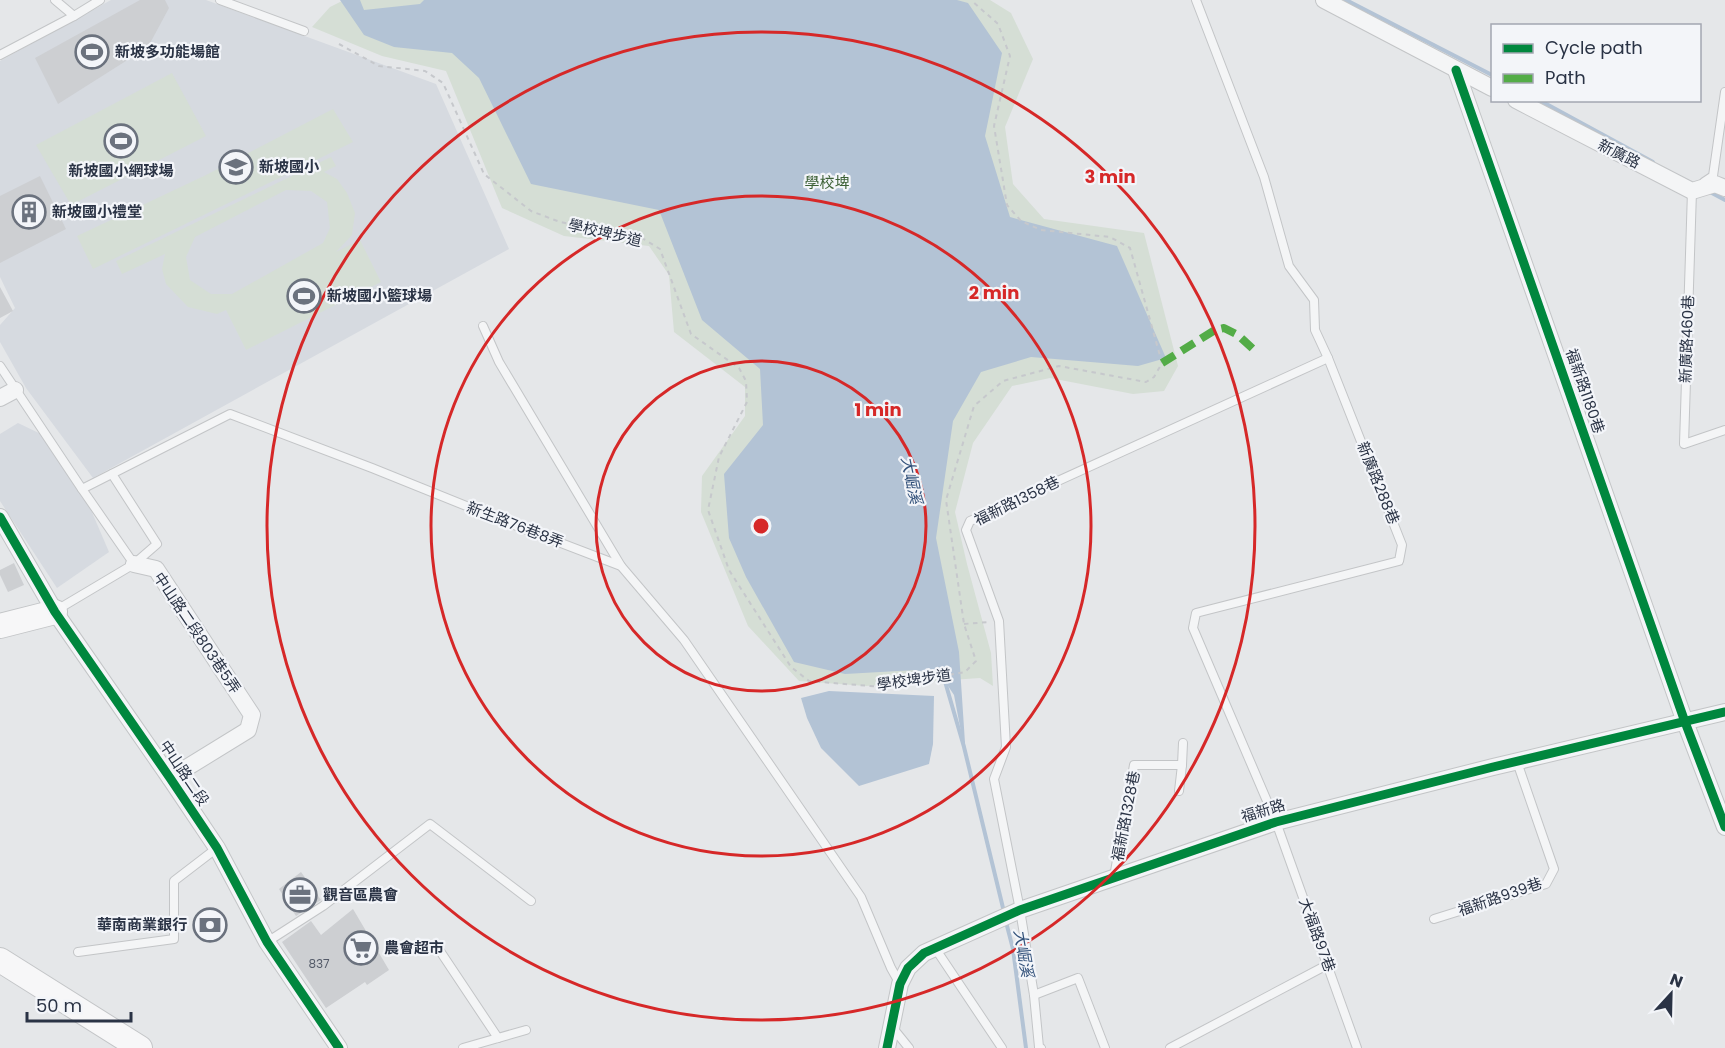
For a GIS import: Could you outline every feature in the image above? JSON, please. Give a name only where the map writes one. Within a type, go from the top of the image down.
[{"type":"main road","points":[[0,626],[55,612]]},
{"type":"main road","points":[[0,960],[140,1048]]},
{"type":"street","points":[[1324,0],[1491,88]]},
{"type":"street","name":"福新路1180巷","points":[[1456,70],[1685,722],[1725,826]]},
{"type":"street","name":"新廣路","points":[[1520,102],[1692,191]]},
{"type":"street","points":[[1692,191],[1715,184],[1725,188]]},
{"type":"street","points":[[0,398],[15,390]]},
{"type":"street","name":"中山路二段","points":[[0,517],[55,612],[217,848],[267,942],[339,1048]]},
{"type":"street","name":"中山路二段803巷5弄","points":[[134,564],[156,569],[252,714],[248,730],[170,778]]},
{"type":"street","name":"福新路","points":[[887,1048],[900,984],[908,968],[924,953],[1020,910],[1276,822],[1725,712]]},
{"type":"lane","points":[[55,0],[74,16]]},
{"type":"lane","points":[[0,55],[100,0]]},
{"type":"lane","points":[[220,0],[304,31]]},
{"type":"lane","name":"新廣路288巷","points":[[1196,0],[1264,177],[1289,266],[1314,300],[1315,330],[1402,545],[1399,561],[1196,613],[1193,628],[1276,822]]},
{"type":"lane","points":[[1692,191],[1713,176],[1725,92]]},
{"type":"lane","name":"新廣路460巷","points":[[1692,191],[1683,444],[1725,430]]},
{"type":"lane","points":[[483,326],[499,362],[621,566]]},
{"type":"lane","name":"福新路1358巷","points":[[1041,1048],[1039,1047],[1034,995],[1020,910],[994,779],[1006,747],[999,621],[966,530],[970,521],[1328,358]]},
{"type":"lane","points":[[0,366],[134,564]]},
{"type":"lane","name":"新生路76巷8弄","points":[[82,489],[230,414],[621,566],[684,640],[861,897],[900,984]]},
{"type":"lane","points":[[55,612],[134,564],[157,544],[112,474]]},
{"type":"lane","points":[[1179,791],[1183,743]]},
{"type":"lane","name":"福新路939巷","points":[[1434,919],[1546,884],[1554,868],[1517,762]]},
{"type":"lane","name":"福新路1328巷","points":[[1114,877],[1134,765],[1182,765]]},
{"type":"lane","name":"大福路97巷","points":[[1276,822],[1357,1048]]},
{"type":"lane","points":[[267,942],[323,906],[430,824],[531,901]]},
{"type":"lane","points":[[78,952],[174,939],[174,881],[217,848]]},
{"type":"lane","points":[[438,948],[498,1038]]},
{"type":"lane","points":[[935,948],[1002,1048]]},
{"type":"lane","points":[[1170,1048],[1328,965]]},
{"type":"lane","points":[[1034,995],[1078,978],[1105,1048]]},
{"type":"lane","points":[[891,1026],[909,1048]]},
{"type":"lane","points":[[463,1048],[526,1030]]},
{"type":"path","points":[[964,624],[999,621]]},
{"type":"shaded area","name":"新坡國小","points":[[111,0],[206,0],[436,84],[509,249],[93,478],[26,388],[0,342],[0,325],[15,308],[0,277],[0,61]]},
{"type":"shaded area","points":[[18,423],[43,435],[88,503],[109,552],[57,588],[0,501],[0,434]]},
{"type":"green space","name":"學校埤","points":[[344,0],[990,0],[1011,13],[1033,59],[1005,127],[1013,184],[1044,219],[1144,233],[1178,366],[1164,391],[1133,394],[1050,378],[1012,386],[973,443],[955,512],[991,653],[993,686],[980,678],[866,686],[799,681],[748,626],[701,512],[702,476],[745,416],[745,387],[674,332],[669,275],[649,246],[564,236],[502,208],[446,71],[382,56],[312,27],[330,7]]},
{"type":"green space","name":"新坡國小網球場","points":[[172,73],[206,136],[71,205],[36,145]]},
{"type":"green space","points":[[333,109],[353,142],[93,269],[77,236],[206,175]]},
{"type":"green space","points":[[331,157],[336,166],[324,172],[337,179],[347,193],[355,213],[352,235],[336,252],[360,240],[381,282],[246,350],[226,310],[217,314],[188,307],[166,284],[162,269],[165,254],[122,274],[116,261]],"holes":[[[286,190],[311,191],[327,202],[330,228],[323,243],[232,294],[211,294],[190,280],[186,257],[195,237]]]},
{"type":"water","name":"學校埤","points":[[340,0],[360,0],[364,10],[420,4],[424,0],[957,0],[968,3],[1002,53],[985,136],[1010,217],[1117,246],[1166,358],[1138,366],[1031,357],[981,372],[953,421],[936,538],[959,652],[966,758],[954,695],[942,677],[916,670],[845,674],[794,662],[746,577],[729,538],[724,474],[763,425],[760,369],[702,320],[659,210],[531,184],[479,78],[452,53],[394,47],[364,35]]},
{"type":"water","points":[[829,691],[934,696],[933,744],[929,764],[859,786],[821,748],[807,718],[801,698]]},
{"type":"building","name":"新坡多功能場館","points":[[140,0],[165,0],[169,8],[148,47],[58,104],[35,58]]},
{"type":"building","name":"新坡國小禮堂","points":[[40,176],[66,229],[0,263],[0,196]]},
{"type":"building","points":[[0,287],[13,311],[0,318]]},
{"type":"building","points":[[14,563],[24,585],[8,592],[0,570]]},
{"type":"building","name":"觀音區農會","points":[[301,872],[321,900],[296,916],[279,889]]},
{"type":"building","points":[[353,909],[389,970],[367,985],[365,982],[326,1008],[282,942],[311,921],[321,935]]},
{"type":"waterway","points":[[1346,0],[1491,74]]},
{"type":"waterway","points":[[1543,102],[1653,162]]},
{"type":"waterway","points":[[1710,192],[1725,200]]},
{"type":"waterway","name":"大崛溪","points":[[944,678],[964,747],[1004,912]]},
{"type":"waterway","name":"大崛溪","points":[[1006,922],[1013,949],[1026,1048]]},
{"type":"marked path","points":[[1162,363],[1215,330],[1224,328],[1238,335],[1253,349]]},
{"type":"cycle path","points":[[1456,70],[1685,722],[1725,827]]},
{"type":"cycle path","points":[[0,517],[55,612],[217,848],[267,942],[339,1048]]},
{"type":"cycle path","points":[[887,1048],[900,984],[908,968],[924,953],[1020,910],[1276,822],[1725,712]]},
{"type":"place","name":"新坡多功能場館","points":[[92,52]]},
{"type":"place","name":"新坡國小網球場","points":[[121,141]]},
{"type":"place","name":"新坡國小","points":[[236,167]]},
{"type":"place","name":"新坡國小禮堂","points":[[29,212]]},
{"type":"place","name":"新坡國小籃球場","points":[[304,296]]},
{"type":"place","name":"觀音區農會","points":[[300,895]]},
{"type":"place","name":"華南商業銀行","points":[[210,925]]},
{"type":"place","name":"農會超市","points":[[361,948]]}]
